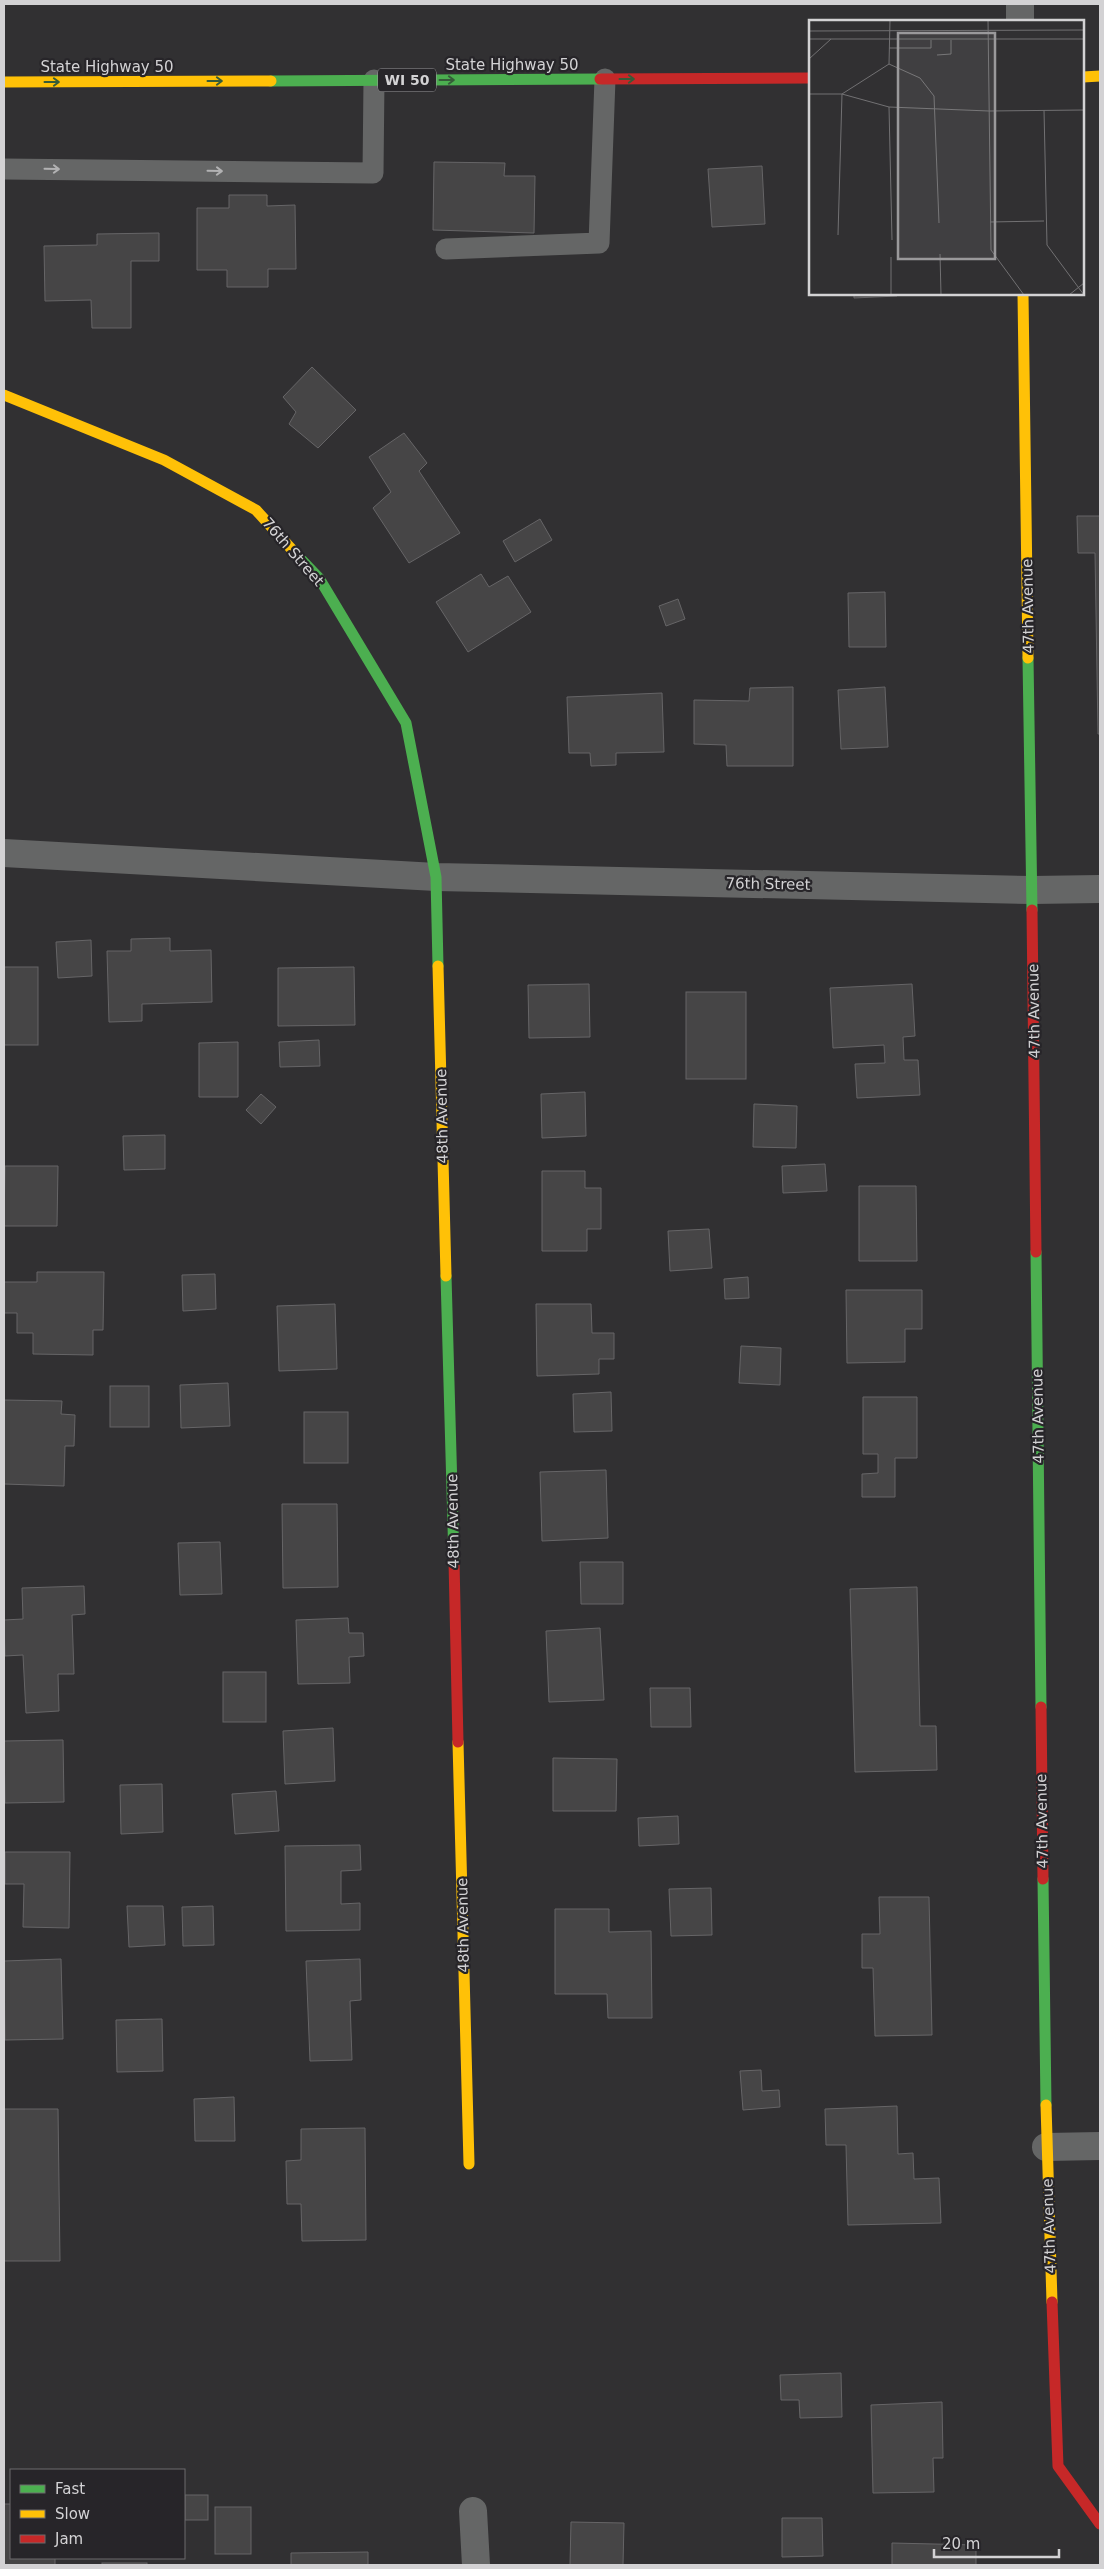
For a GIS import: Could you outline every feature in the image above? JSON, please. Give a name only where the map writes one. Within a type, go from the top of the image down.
[{"type":"street","points":[[1020,4],[1020,20]]},
{"type":"street","points":[[1084,76],[1100,76]]},
{"type":"street","name":"State Highway 50","points":[[4,82],[809,78]]},
{"type":"street","name":"47th Avenue","points":[[1023,295],[1032,890],[1046,2148],[1058,2466],[1100,2524]]},
{"type":"street","name":"76th Street","points":[[4,395],[164,460],[256,510],[319,578],[406,723],[436,877]]},
{"type":"street","name":"76th Street","points":[[4,853],[436,877],[1032,890],[1100,889]]},
{"type":"street","name":"48th Avenue","points":[[436,877],[469,2164]]},
{"type":"street","points":[[1046,2148],[1100,2146]]},
{"type":"street","points":[[473,2511],[476,2565]]},
{"type":"lane","points":[[446,248],[599,243],[605,79]]},
{"type":"lane","points":[[4,169],[373,173],[374,80]]},
{"type":"building","points":[[434,162],[505,163],[504,176],[535,176],[534,233],[433,230]]},
{"type":"building","points":[[762,166],[765,224],[712,227],[708,169]]},
{"type":"building","points":[[229,195],[267,195],[267,206],[295,205],[296,269],[268,269],[268,287],[227,287],[227,270],[197,270],[197,208],[229,208]]},
{"type":"building","points":[[159,233],[159,261],[131,261],[131,328],[92,328],[91,300],[45,301],[44,246],[97,245],[97,234]]},
{"type":"building","points":[[854,295],[897,295],[897,296],[854,298]]},
{"type":"building","points":[[312,367],[356,410],[318,448],[289,424],[296,412],[283,397]]},
{"type":"building","points":[[404,433],[427,463],[419,471],[460,533],[409,563],[373,508],[391,492],[369,457]]},
{"type":"building","points":[[1077,516],[1100,516],[1100,734],[1098,734],[1095,553],[1078,553]]},
{"type":"building","points":[[540,519],[552,540],[515,562],[503,541]]},
{"type":"building","points":[[481,574],[489,587],[508,576],[531,612],[468,652],[436,602]]},
{"type":"building","points":[[885,592],[886,647],[849,647],[848,593]]},
{"type":"building","points":[[678,599],[685,619],[666,626],[659,606]]},
{"type":"building","points":[[793,687],[793,766],[727,766],[726,745],[694,744],[694,700],[749,701],[750,688]]},
{"type":"building","points":[[885,687],[888,747],[841,749],[838,690]]},
{"type":"building","points":[[662,693],[664,752],[616,753],[616,765],[591,766],[590,753],[569,753],[567,697]]},
{"type":"building","points":[[170,938],[170,951],[211,950],[212,1002],[142,1004],[142,1021],[109,1022],[107,951],[131,951],[131,939]]},
{"type":"building","points":[[91,940],[92,976],[58,978],[56,942]]},
{"type":"building","points":[[4,967],[38,967],[38,1045],[4,1045]]},
{"type":"building","points":[[354,967],[355,1025],[278,1026],[278,968]]},
{"type":"building","points":[[589,984],[590,1037],[529,1038],[528,985]]},
{"type":"building","points":[[912,984],[915,1036],[903,1037],[904,1060],[918,1060],[920,1095],[857,1098],[855,1064],[885,1063],[884,1045],[833,1048],[830,988]]},
{"type":"building","points":[[686,992],[746,992],[746,1079],[686,1079]]},
{"type":"building","points":[[319,1040],[320,1066],[280,1067],[279,1042]]},
{"type":"building","points":[[238,1042],[238,1097],[199,1097],[199,1043]]},
{"type":"building","points":[[585,1092],[586,1136],[542,1138],[541,1094]]},
{"type":"building","points":[[261,1094],[276,1107],[261,1124],[246,1110]]},
{"type":"building","points":[[754,1104],[797,1106],[796,1148],[753,1147]]},
{"type":"building","points":[[165,1135],[165,1169],[124,1170],[123,1136]]},
{"type":"building","points":[[825,1164],[827,1191],[783,1193],[782,1166]]},
{"type":"building","points":[[5,1166],[58,1166],[57,1226],[4,1226]]},
{"type":"building","points":[[542,1171],[585,1171],[585,1188],[601,1188],[601,1229],[587,1229],[587,1251],[542,1251]]},
{"type":"building","points":[[859,1186],[916,1186],[917,1261],[859,1261]]},
{"type":"building","points":[[709,1229],[712,1268],[670,1271],[668,1231]]},
{"type":"building","points":[[37,1272],[104,1272],[103,1330],[93,1330],[93,1355],[33,1354],[33,1333],[17,1333],[17,1313],[4,1313],[4,1282],[37,1282]]},
{"type":"building","points":[[215,1274],[216,1309],[183,1311],[182,1275]]},
{"type":"building","points":[[748,1277],[749,1298],[725,1299],[724,1279]]},
{"type":"building","points":[[846,1290],[922,1290],[922,1329],[905,1329],[905,1362],[847,1363]]},
{"type":"building","points":[[335,1304],[337,1369],[279,1371],[277,1306]]},
{"type":"building","points":[[536,1304],[591,1304],[592,1333],[614,1333],[614,1359],[599,1359],[599,1374],[537,1376]]},
{"type":"building","points":[[741,1346],[781,1348],[780,1385],[739,1383]]},
{"type":"building","points":[[228,1383],[230,1426],[181,1428],[180,1385]]},
{"type":"building","points":[[110,1386],[149,1386],[149,1427],[110,1427]]},
{"type":"building","points":[[611,1392],[612,1431],[574,1432],[573,1394]]},
{"type":"building","points":[[863,1397],[917,1397],[917,1458],[895,1458],[895,1497],[862,1497],[862,1474],[878,1473],[878,1454],[863,1454]]},
{"type":"building","points":[[4,1400],[62,1401],[61,1414],[75,1415],[74,1446],[65,1446],[64,1486],[4,1484]]},
{"type":"building","points":[[304,1412],[348,1412],[348,1463],[304,1463]]},
{"type":"building","points":[[606,1470],[608,1538],[542,1541],[540,1472]]},
{"type":"building","points":[[282,1504],[337,1504],[338,1587],[283,1588]]},
{"type":"building","points":[[220,1542],[222,1594],[180,1595],[178,1543]]},
{"type":"building","points":[[580,1562],[623,1562],[623,1604],[581,1604]]},
{"type":"building","points":[[84,1586],[85,1614],[72,1615],[74,1674],[58,1674],[59,1711],[26,1713],[23,1655],[5,1656],[4,1620],[23,1619],[22,1588]]},
{"type":"building","points":[[917,1587],[920,1726],[936,1726],[937,1770],[855,1772],[850,1589]]},
{"type":"building","points":[[348,1618],[349,1633],[363,1633],[364,1656],[349,1657],[350,1683],[298,1684],[296,1620]]},
{"type":"building","points":[[600,1628],[604,1700],[549,1702],[546,1631]]},
{"type":"building","points":[[223,1672],[266,1672],[266,1722],[223,1722]]},
{"type":"building","points":[[650,1688],[690,1688],[691,1727],[651,1727]]},
{"type":"building","points":[[333,1728],[335,1781],[285,1784],[283,1731]]},
{"type":"building","points":[[63,1740],[64,1802],[5,1803],[4,1741]]},
{"type":"building","points":[[553,1758],[617,1759],[616,1811],[553,1811]]},
{"type":"building","points":[[162,1784],[163,1832],[121,1834],[120,1785]]},
{"type":"building","points":[[276,1791],[279,1831],[235,1834],[232,1794]]},
{"type":"building","points":[[678,1816],[679,1844],[639,1846],[638,1818]]},
{"type":"building","points":[[360,1845],[361,1870],[341,1871],[341,1904],[360,1903],[360,1930],[286,1931],[285,1846]]},
{"type":"building","points":[[5,1852],[70,1852],[69,1928],[23,1927],[24,1884],[5,1884]]},
{"type":"building","points":[[711,1888],[712,1935],[671,1936],[669,1889]]},
{"type":"building","points":[[879,1897],[929,1897],[932,2035],[875,2036],[873,1968],[862,1968],[862,1934],[880,1934]]},
{"type":"building","points":[[127,1906],[163,1906],[165,1945],[129,1947]]},
{"type":"building","points":[[213,1906],[214,1945],[183,1946],[182,1907]]},
{"type":"building","points":[[555,1909],[609,1909],[609,1932],[651,1931],[652,2018],[608,2018],[607,1994],[555,1994]]},
{"type":"building","points":[[61,1959],[63,2039],[5,2040],[4,1961]]},
{"type":"building","points":[[360,1959],[361,2000],[350,2001],[352,2060],[310,2061],[306,1961]]},
{"type":"building","points":[[162,2019],[163,2071],[117,2072],[116,2020]]},
{"type":"building","points":[[761,2070],[762,2091],[779,2090],[780,2107],[743,2110],[740,2071]]},
{"type":"building","points":[[234,2097],[235,2141],[195,2141],[194,2099]]},
{"type":"building","points":[[897,2106],[898,2154],[913,2153],[914,2179],[939,2178],[941,2223],[848,2225],[846,2145],[826,2145],[825,2109]]},
{"type":"building","points":[[4,2109],[58,2109],[60,2261],[4,2261]]},
{"type":"building","points":[[365,2128],[366,2240],[302,2241],[301,2204],[287,2204],[286,2161],[301,2160],[301,2129]]},
{"type":"building","points":[[841,2373],[842,2417],[800,2418],[799,2400],[781,2400],[780,2375]]},
{"type":"building","points":[[942,2402],[943,2458],[933,2458],[934,2492],[873,2493],[871,2405]]},
{"type":"building","points":[[185,2495],[208,2495],[208,2520],[185,2520]]},
{"type":"building","points":[[4,2504],[10,2504],[10,2559],[55,2559],[55,2565],[4,2565]]},
{"type":"building","points":[[215,2507],[251,2507],[251,2554],[215,2554]]},
{"type":"building","points":[[782,2518],[822,2518],[823,2556],[782,2557]]},
{"type":"building","points":[[571,2522],[624,2523],[623,2565],[570,2565]]},
{"type":"building","points":[[892,2543],[976,2545],[976,2565],[892,2565]]},
{"type":"building","points":[[368,2552],[368,2565],[291,2565],[291,2553]]},
{"type":"building","points":[[102,2563],[147,2563],[147,2565],[102,2565]]},
{"type":"traffic: fast","points":[[271,81],[600,79]]},
{"type":"traffic: fast","points":[[296,554],[319,578],[406,723],[436,877],[438,966]]},
{"type":"traffic: fast","points":[[1028,658],[1032,910]]},
{"type":"traffic: fast","points":[[1036,1252],[1041,1707]]},
{"type":"traffic: fast","points":[[446,1276],[454,1561]]},
{"type":"traffic: fast","points":[[1043,1879],[1046,2105]]},
{"type":"traffic: slow","points":[[1084,77],[1100,76]]},
{"type":"traffic: slow","points":[[4,82],[271,81]]},
{"type":"traffic: slow","points":[[1023,295],[1028,658]]},
{"type":"traffic: slow","points":[[4,395],[164,460],[256,510],[296,554]]},
{"type":"traffic: slow","points":[[438,966],[446,1276]]},
{"type":"traffic: slow","points":[[458,1742],[469,2164]]},
{"type":"traffic: slow","points":[[1046,2105],[1052,2302]]},
{"type":"traffic: jam","points":[[600,79],[809,78]]},
{"type":"traffic: jam","points":[[1032,910],[1036,1252]]},
{"type":"traffic: jam","points":[[454,1561],[458,1742]]},
{"type":"traffic: jam","points":[[1041,1707],[1043,1879]]},
{"type":"traffic: jam","points":[[1052,2302],[1058,2466],[1100,2524]]}]
